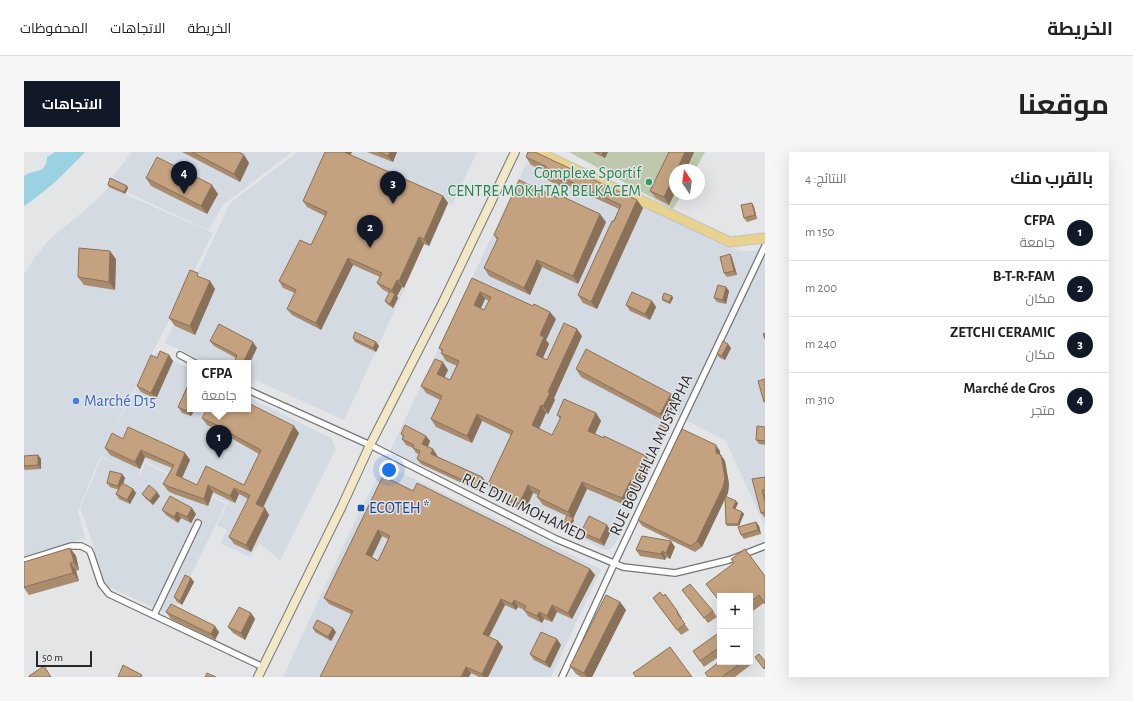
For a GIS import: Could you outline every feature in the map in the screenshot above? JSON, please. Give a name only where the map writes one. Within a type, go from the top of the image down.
[{"type":"main road","points":[[258,677],[370,445],[444,302],[515,152]]},
{"type":"main road","points":[[538,152],[730,242],[765,238]]},
{"type":"main road","points":[[551,152],[562,160],[565,165]]},
{"type":"street","name":"RUE BOUGHLIA MUSTAPHA","points":[[562,677],[765,246]]},
{"type":"street","points":[[180,355],[189,360]]},
{"type":"street","name":"RUE DJILI MOHAMED","points":[[251,391],[370,445],[556,539],[623,567],[675,574],[729,560],[765,546]]},
{"type":"street","points":[[154,615],[198,524]]},
{"type":"street","points":[[24,561],[71,546],[81,546],[92,554],[101,584],[106,591],[263,667]]},
{"type":"shaded area","points":[[132,152],[292,152],[223,205],[208,230],[108,183]]},
{"type":"shaded area","points":[[298,152],[477,152],[452,205],[358,162],[317,248],[405,288],[344,420],[255,380],[253,384],[251,383],[251,360],[202,360],[165,343],[230,203]]},
{"type":"shaded area","points":[[536,153],[740,251],[765,251],[765,527],[726,441],[676,415],[616,542],[609,550],[603,549],[390,451],[527,162]]},
{"type":"shaded area","points":[[109,187],[213,233],[107,443],[156,352],[187,368],[187,412],[251,412],[251,398],[331,438],[336,449],[280,561],[260,543],[250,557],[220,543],[227,530],[217,526],[228,503],[145,461],[138,474],[140,475],[145,463],[226,504],[171,616],[105,585],[85,520],[80,509],[102,457],[123,467],[101,455],[78,511],[85,538],[24,557],[24,274],[48,241],[93,203]]},
{"type":"shaded area","points":[[385,465],[601,569],[551,677],[283,677],[361,508]]},
{"type":"green space","name":"Complexe Sportif CENTRE MOKHTAR BELKACEM","points":[[569,152],[705,152],[698,164],[669,164],[669,200],[678,200],[673,209]]},
{"type":"water","points":[[55,152],[85,152],[56,181],[24,206],[24,176],[42,169],[46,163],[47,157]]},
{"type":"building","points":[[192,152],[239,152],[244,155],[234,174]]},
{"type":"building","points":[[325,152],[344,152],[443,196],[424,239],[419,237],[399,281],[397,280],[392,290],[377,283],[382,273],[348,258],[316,323],[287,309],[296,290],[279,281],[300,240],[311,245],[327,212],[303,201]]},
{"type":"building","points":[[379,152],[390,152],[388,156]]},
{"type":"building","points":[[528,152],[535,152],[637,200],[591,302],[578,295],[612,221],[614,221],[621,205],[563,178],[562,181],[544,173],[547,167],[526,157]]},
{"type":"building","points":[[596,152],[603,152],[602,155]]},
{"type":"building","points":[[669,152],[685,152],[680,164],[669,164],[669,187],[664,197],[650,191]]},
{"type":"building","points":[[157,157],[212,185],[201,206],[146,178]]},
{"type":"building","points":[[110,178],[127,186],[124,192],[108,185]]},
{"type":"building","points":[[519,180],[558,198],[559,195],[600,214],[573,276],[537,260],[524,288],[484,268],[498,238],[494,235]]},
{"type":"building","points":[[752,203],[755,215],[744,218],[741,205]]},
{"type":"building","points":[[79,248],[110,251],[109,282],[78,277]]},
{"type":"building","points":[[730,254],[734,271],[724,273],[720,257]]},
{"type":"building","points":[[190,270],[198,273],[197,276],[210,281],[190,326],[169,318]]},
{"type":"building","points":[[472,278],[533,306],[534,304],[550,312],[540,335],[544,337],[536,355],[547,360],[564,323],[577,329],[548,392],[550,393],[543,406],[541,405],[532,425],[552,435],[561,417],[557,415],[564,399],[596,413],[588,431],[604,438],[604,436],[646,456],[634,481],[631,480],[622,498],[582,482],[568,512],[537,497],[540,491],[528,485],[519,504],[501,495],[503,491],[488,484],[513,431],[477,414],[467,436],[431,419],[442,396],[421,386],[435,359],[443,362],[437,374],[450,380],[459,361],[441,353],[443,350],[439,348]],"holes":[[[480,292],[491,297],[484,310],[474,305]]]},
{"type":"building","points":[[718,285],[726,287],[723,300],[714,298]]},
{"type":"building","points":[[390,291],[395,294],[390,304],[385,301]]},
{"type":"building","points":[[632,292],[652,301],[645,314],[626,305]]},
{"type":"building","points":[[664,293],[672,296],[669,302],[662,299]]},
{"type":"building","points":[[219,324],[253,342],[244,360],[235,360],[237,355],[210,341]]},
{"type":"building","points":[[355,332],[376,342],[373,348],[353,338]]},
{"type":"building","points":[[723,341],[728,344],[722,356],[717,354]]},
{"type":"building","points":[[586,349],[671,394],[660,414],[576,369]]},
{"type":"building","points":[[160,351],[169,355],[151,393],[137,386],[151,355],[157,358]]},
{"type":"building","points":[[765,379],[765,402],[764,402],[758,381]]},
{"type":"building","points":[[187,388],[187,411],[178,407]]},
{"type":"building","points":[[251,404],[294,426],[256,504],[265,508],[246,545],[229,537],[250,495],[234,488],[230,496],[208,485],[204,499],[163,484],[174,465],[141,450],[135,462],[105,448],[112,433],[123,439],[128,427],[185,453],[176,475],[197,485],[206,466],[244,485],[261,450],[224,430],[225,429],[202,418],[205,412],[251,412]]},
{"type":"building","points":[[405,425],[426,436],[422,444],[433,449],[431,454],[482,477],[478,487],[417,459],[420,451],[413,448],[414,445],[402,439],[404,436],[401,434]]},
{"type":"building","points":[[660,425],[666,428],[662,435],[657,433]]},
{"type":"building","points":[[757,426],[765,427],[765,441],[756,440]]},
{"type":"building","points":[[682,429],[716,445],[716,453],[721,455],[725,478],[723,487],[697,541],[691,546],[638,520]]},
{"type":"building","points":[[38,455],[38,465],[24,466],[24,456]]},
{"type":"building","points":[[110,471],[122,474],[118,486],[107,483]]},
{"type":"building","points":[[383,476],[413,491],[417,483],[590,569],[568,613],[552,605],[547,616],[539,612],[537,616],[524,610],[526,606],[514,600],[512,604],[501,599],[483,634],[498,641],[482,674],[466,667],[461,677],[320,677],[353,611],[324,598]],"holes":[[[378,530],[390,536],[378,561],[366,554]]]},
{"type":"building","points":[[765,477],[765,490],[762,490],[765,502],[765,512],[761,513],[752,479]]},
{"type":"building","points":[[122,483],[133,489],[127,500],[116,494]]},
{"type":"building","points":[[149,485],[157,492],[150,501],[142,494]]},
{"type":"building","points":[[170,496],[192,508],[187,517],[177,512],[174,517],[162,510]]},
{"type":"building","points":[[725,496],[736,501],[733,508],[742,512],[738,524],[726,524]]},
{"type":"building","points":[[567,515],[573,518],[570,524],[564,522]]},
{"type":"building","points":[[589,516],[607,525],[600,540],[581,532]]},
{"type":"building","points":[[756,522],[758,530],[741,535],[738,527]]},
{"type":"building","points":[[642,536],[671,541],[666,553],[662,551],[661,554],[636,550]]},
{"type":"building","points":[[70,548],[74,562],[70,563],[73,573],[24,587],[24,562]]},
{"type":"building","points":[[745,549],[765,576],[765,604],[759,595],[753,600],[753,593],[717,593],[717,598],[706,584],[734,563],[731,559]]},
{"type":"building","points":[[185,575],[191,578],[180,601],[174,597]]},
{"type":"building","points":[[690,584],[713,611],[704,618],[682,590]]},
{"type":"building","points":[[660,592],[663,596],[665,594],[685,624],[677,630],[653,598]]},
{"type":"building","points":[[606,595],[620,602],[584,673],[570,666]]},
{"type":"building","points":[[171,604],[215,626],[211,634],[166,612]]},
{"type":"building","points":[[239,607],[251,613],[241,633],[228,627]]},
{"type":"building","points":[[317,620],[333,628],[328,637],[313,628]]},
{"type":"building","points":[[541,632],[557,639],[545,662],[530,654]]},
{"type":"building","points":[[717,634],[717,649],[700,661],[693,651]]},
{"type":"building","points":[[670,647],[692,677],[636,677],[633,673]]},
{"type":"building","points":[[759,654],[765,661],[764,669],[755,657]]},
{"type":"building","points":[[717,663],[717,665],[738,665],[722,677],[708,677],[705,673]]},
{"type":"building","points":[[123,665],[142,675],[141,677],[118,677]]},
{"type":"building","points":[[44,666],[51,677],[29,677],[29,676]]},
{"type":"building","points":[[207,673],[216,677],[205,677]]},
{"type":"place","name":"Complexe Sportif CENTRE MOKHTAR BELKACEM","points":[[649,182]]},
{"type":"place","name":"Marché de Gros","points":[[184,194]]},
{"type":"place","name":"ZETCHI CERAMIC","points":[[393,204]]},
{"type":"place","name":"B-T-R-FAM","points":[[370,248]]},
{"type":"place","name":"Marché D15","points":[[76,401]]},
{"type":"place","name":"CFPA","points":[[219,458]]},
{"type":"place","name":"ECOTEH *","points":[[361,508]]}]
